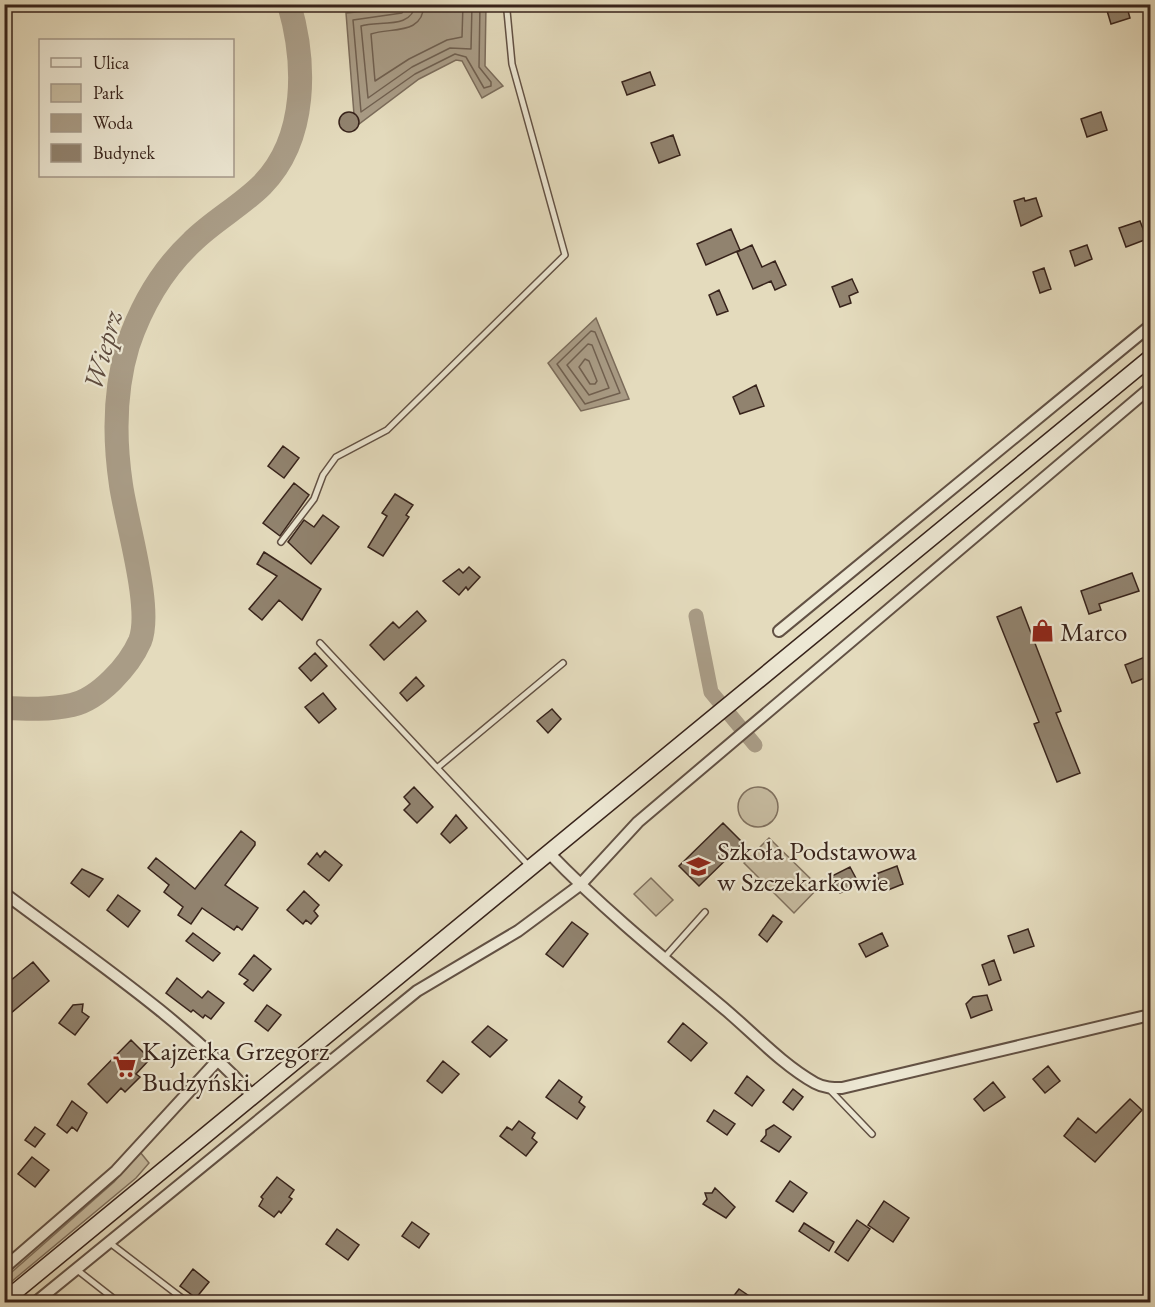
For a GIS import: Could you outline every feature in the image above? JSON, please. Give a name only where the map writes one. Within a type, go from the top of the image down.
[{"type":"main road","points":[[4,1301],[1150,358]]},
{"type":"street","points":[[779,631],[1150,326]]},
{"type":"street","points":[[36,1302],[279,1101],[417,991],[518,931],[580,885],[638,822],[760,721],[830,657],[1150,388]]},
{"type":"street","points":[[549,852],[580,885],[664,958],[794,1067],[817,1084],[828,1088],[842,1088],[1150,1015]]},
{"type":"street","points":[[5,895],[199,1040],[253,1096]]},
{"type":"street","points":[[4,1268],[116,1171],[218,1061]]},
{"type":"lane","points":[[281,542],[314,499],[323,475],[336,457],[387,430],[565,255],[512,64],[507,11],[512,4]]},
{"type":"lane","points":[[320,643],[531,868]]},
{"type":"lane","points":[[437,768],[563,663]]},
{"type":"lane","points":[[664,958],[705,912]]},
{"type":"lane","points":[[828,1088],[872,1134]]},
{"type":"lane","points":[[110,1243],[187,1302]]},
{"type":"lane","points":[[76,1269],[118,1302]]},
{"type":"green space","points":[[758,787],[766,788],[772,793],[777,799],[777,815],[772,821],[766,826],[758,827],[750,826],[744,821],[739,815],[738,807],[739,799],[744,793],[750,788]]},
{"type":"green space","points":[[769,838],[819,887],[794,913],[744,863]]},
{"type":"green space","points":[[651,878],[673,900],[656,916],[634,894]]},
{"type":"green space","points":[[140,1152],[149,1163],[136,1178],[5,1287],[5,1278],[114,1182]]},
{"type":"water","points":[[430,5],[486,5],[485,66],[503,86],[482,98],[462,61],[456,60],[419,79],[355,127],[346,13]]},
{"type":"water","points":[[596,318],[629,399],[581,411],[548,363]]},
{"type":"building","points":[[1105,4],[1126,4],[1130,18],[1111,24]]},
{"type":"building","points":[[650,72],[655,85],[627,95],[622,82]]},
{"type":"building","points":[[349,112],[356,115],[359,122],[356,129],[349,132],[342,129],[339,122],[342,115]]},
{"type":"building","points":[[1101,112],[1107,130],[1087,137],[1081,119]]},
{"type":"building","points":[[673,135],[680,155],[659,163],[651,143]]},
{"type":"building","points":[[1024,198],[1025,201],[1036,198],[1042,216],[1021,226],[1014,201]]},
{"type":"building","points":[[1140,221],[1147,239],[1126,247],[1119,228]]},
{"type":"building","points":[[731,229],[740,250],[706,265],[697,244]]},
{"type":"building","points":[[752,245],[762,267],[775,261],[786,285],[775,290],[771,281],[753,289],[737,252]]},
{"type":"building","points":[[1087,245],[1092,259],[1075,266],[1070,251]]},
{"type":"building","points":[[1044,268],[1051,289],[1040,293],[1033,272]]},
{"type":"building","points":[[852,279],[858,292],[849,296],[851,303],[840,307],[832,287]]},
{"type":"building","points":[[719,290],[728,311],[717,315],[709,295]]},
{"type":"building","points":[[756,385],[764,406],[740,414],[733,397]]},
{"type":"building","points":[[283,446],[299,458],[284,478],[268,466]]},
{"type":"building","points":[[294,483],[309,495],[280,536],[263,523]]},
{"type":"building","points":[[395,494],[413,505],[406,515],[409,517],[383,556],[368,547],[387,516],[382,513]]},
{"type":"building","points":[[323,515],[339,527],[311,564],[288,542],[304,520],[314,527]]},
{"type":"building","points":[[264,552],[321,589],[302,620],[279,600],[262,620],[249,609],[277,576],[257,564]]},
{"type":"building","points":[[469,567],[480,577],[468,590],[466,587],[459,595],[443,581],[459,569],[463,573]]},
{"type":"building","points":[[1132,573],[1139,591],[1099,604],[1101,610],[1089,614],[1081,591]]},
{"type":"building","points":[[1021,607],[1061,711],[1056,713],[1080,773],[1057,782],[1034,724],[1039,722],[997,617]]},
{"type":"building","points":[[417,611],[426,621],[384,660],[370,645],[393,622],[399,628]]},
{"type":"building","points":[[315,653],[327,666],[311,681],[299,668]]},
{"type":"building","points":[[1150,655],[1150,676],[1132,683],[1125,665]]},
{"type":"building","points":[[416,677],[424,686],[407,701],[400,693]]},
{"type":"building","points":[[323,693],[336,709],[319,723],[305,707]]},
{"type":"building","points":[[552,709],[561,719],[548,733],[537,721]]},
{"type":"building","points":[[414,787],[433,807],[417,823],[404,810],[410,804],[404,797]]},
{"type":"building","points":[[456,815],[467,828],[450,843],[441,834]]},
{"type":"building","points":[[723,823],[743,843],[699,886],[679,866]]},
{"type":"building","points":[[241,831],[255,842],[255,845],[225,885],[258,908],[242,930],[237,926],[234,930],[202,908],[191,924],[178,915],[183,907],[164,892],[169,885],[148,868],[156,858],[195,889]]},
{"type":"building","points":[[325,851],[342,865],[329,881],[308,864],[317,853],[320,857]]},
{"type":"building","points":[[897,866],[903,884],[883,892],[876,874]]},
{"type":"building","points":[[850,867],[859,884],[840,893],[832,876]]},
{"type":"building","points":[[82,869],[103,879],[89,897],[71,883]]},
{"type":"building","points":[[304,891],[319,905],[314,911],[318,916],[311,924],[306,920],[303,924],[287,910]]},
{"type":"building","points":[[118,895],[140,911],[128,927],[107,910]]},
{"type":"building","points":[[773,915],[782,922],[767,942],[759,935]]},
{"type":"building","points":[[572,922],[588,934],[563,967],[546,954]]},
{"type":"building","points":[[1028,929],[1034,946],[1014,953],[1008,936]]},
{"type":"building","points":[[193,933],[220,953],[213,961],[186,941]]},
{"type":"building","points":[[882,933],[888,946],[866,957],[859,944]]},
{"type":"building","points":[[254,955],[271,969],[253,991],[244,984],[248,980],[239,974]]},
{"type":"building","points":[[994,960],[1001,980],[989,985],[982,965]]},
{"type":"building","points":[[33,962],[49,981],[4,1019],[4,986]]},
{"type":"building","points":[[177,978],[202,998],[208,991],[224,1003],[211,1019],[205,1015],[203,1018],[193,1010],[191,1012],[166,993]]},
{"type":"building","points":[[987,995],[992,1010],[971,1018],[966,1004],[973,997]]},
{"type":"building","points":[[83,1004],[82,1012],[89,1017],[75,1035],[59,1023],[73,1005]]},
{"type":"building","points":[[267,1005],[281,1015],[268,1031],[255,1021]]},
{"type":"building","points":[[683,1023],[707,1043],[691,1061],[668,1042]]},
{"type":"building","points":[[488,1026],[507,1040],[490,1057],[472,1042]]},
{"type":"building","name":"Kajzerka Grzegorz Budzyński","points":[[131,1040],[150,1059],[136,1074],[140,1077],[125,1092],[121,1088],[107,1103],[88,1084]]},
{"type":"building","points":[[443,1061],[459,1074],[442,1093],[427,1081]]},
{"type":"building","points":[[1048,1066],[1060,1081],[1045,1093],[1033,1079]]},
{"type":"building","points":[[747,1076],[764,1090],[752,1106],[735,1093]]},
{"type":"building","points":[[559,1080],[582,1097],[579,1102],[585,1107],[577,1119],[546,1097]]},
{"type":"building","points":[[993,1082],[1005,1097],[984,1111],[974,1099]]},
{"type":"building","points":[[793,1089],[803,1097],[793,1110],[783,1102]]},
{"type":"building","points":[[1130,1099],[1142,1110],[1095,1162],[1064,1136],[1078,1118],[1096,1133]]},
{"type":"building","points":[[72,1101],[87,1113],[77,1131],[72,1127],[67,1133],[57,1125]]},
{"type":"building","points":[[714,1110],[735,1124],[727,1135],[707,1121]]},
{"type":"building","points":[[519,1121],[535,1133],[532,1138],[537,1142],[526,1156],[500,1136],[507,1127],[512,1130]]},
{"type":"building","points":[[774,1125],[791,1137],[779,1152],[761,1141],[766,1135],[766,1130]]},
{"type":"building","points":[[35,1127],[45,1134],[35,1147],[25,1140]]},
{"type":"building","points":[[32,1157],[49,1170],[35,1187],[18,1174]]},
{"type":"building","points":[[277,1177],[294,1190],[289,1197],[292,1199],[281,1213],[279,1211],[274,1217],[259,1206],[263,1199],[261,1197]]},
{"type":"building","points":[[790,1181],[807,1193],[793,1212],[776,1201]]},
{"type":"building","points":[[715,1188],[735,1207],[726,1218],[703,1204],[707,1199],[705,1193],[712,1193]]},
{"type":"building","points":[[884,1201],[909,1218],[893,1242],[868,1225]]},
{"type":"building","points":[[857,1220],[870,1229],[848,1261],[835,1252]]},
{"type":"building","points":[[412,1222],[429,1234],[419,1248],[402,1236]]},
{"type":"building","points":[[804,1223],[834,1242],[829,1251],[799,1231]]},
{"type":"building","points":[[337,1229],[359,1245],[348,1260],[326,1244]]},
{"type":"building","points":[[193,1269],[209,1282],[196,1298],[180,1286]]},
{"type":"building","points":[[739,1289],[758,1302],[729,1302]]},
{"type":"waterway","name":"Wieprz","points":[[4,708],[56,708],[82,702],[102,689],[121,671],[140,641],[143,627],[141,587],[121,485],[117,450],[118,397],[123,362],[139,317],[171,265],[200,234],[262,185],[277,166],[288,145],[299,99],[300,74],[295,27],[289,4]]},
{"type":"waterway","points":[[696,616],[711,692],[755,745]]},
{"type":"place","name":"Marco","points":[[1042,631]]},
{"type":"place","name":"Szkoła Podstawowa w Szczekarkowie","points":[[699,866]]},
{"type":"place","name":"Kajzerka Grzegorz Budzyński","points":[[124,1066]]}]
